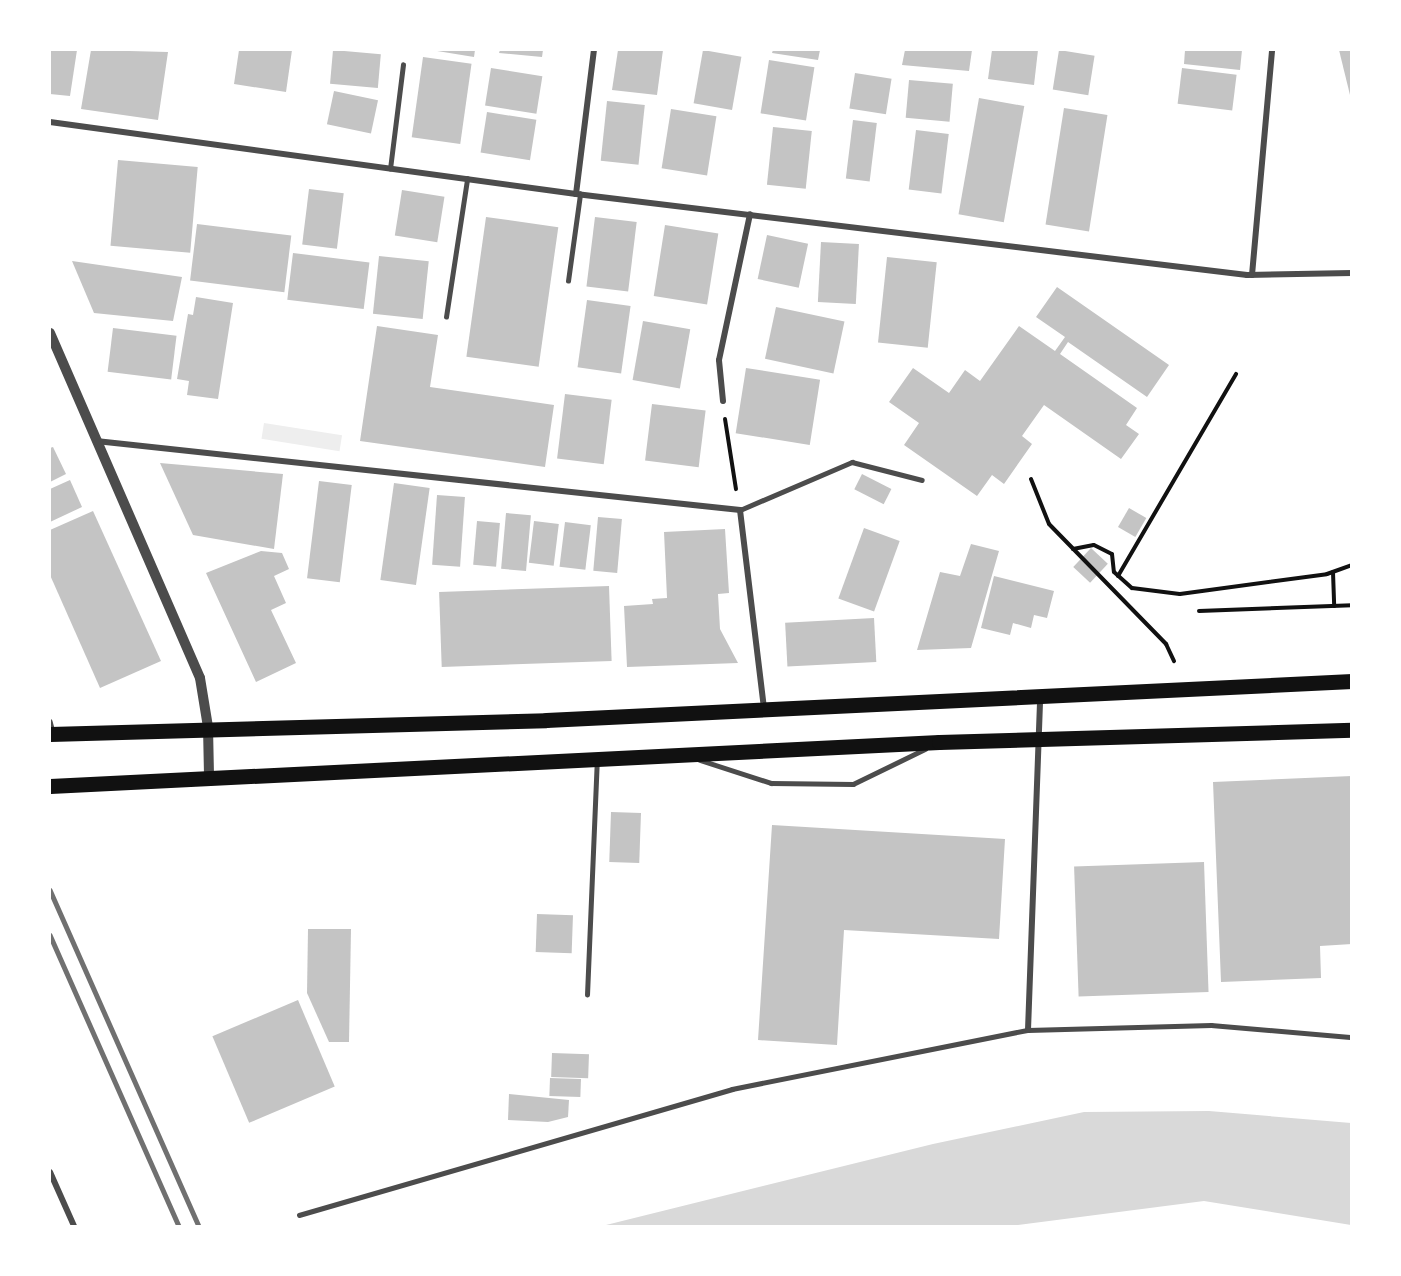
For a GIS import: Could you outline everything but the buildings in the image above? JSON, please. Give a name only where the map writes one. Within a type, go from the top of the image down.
[{"type":"main road","points":[[51,729],[546,720],[764,706],[1352,681]]},
{"type":"main road","points":[[50,786],[209,776],[689,756],[939,742],[1352,730]]},
{"type":"street","points":[[578,194],[594,50]]},
{"type":"street","points":[[1252,275],[1272,50]]},
{"type":"street","points":[[50,122],[578,194],[1252,275],[1352,273]]},
{"type":"street","points":[[723,401],[719,360],[750,214]]},
{"type":"street","points":[[50,333],[200,678],[208,727],[209,776]]},
{"type":"street","points":[[96,441],[740,510],[764,706]]},
{"type":"street","points":[[1028,1030],[1040,695]]},
{"type":"street","points":[[50,1172],[74,1227]]},
{"type":"lane","points":[[390,169],[403,65]]},
{"type":"lane","points":[[446,317],[467,179]]},
{"type":"lane","points":[[568,281],[578,194]]},
{"type":"lane","points":[[740,510],[852,462],[922,480]]},
{"type":"lane","points":[[689,756],[771,783],[853,784],[939,742]]},
{"type":"lane","points":[[587,995],[597,760]]},
{"type":"lane","points":[[299,1215],[732,1089],[1028,1030],[1210,1025],[1352,1037]]},
{"type":"path","points":[[1118,576],[1236,374]]},
{"type":"path","points":[[723,401],[740,510]]},
{"type":"path","points":[[1031,479],[1049,524],[1166,644],[1174,661]]},
{"type":"path","points":[[1073,549],[1094,545],[1112,554],[1114,572],[1132,588],[1180,594],[1333,572],[1352,565]]},
{"type":"path","points":[[1333,572],[1334,606]]},
{"type":"path","points":[[1199,611],[1352,605]]},
{"type":"shaded area","points":[[264,423],[342,435],[340,451],[261,439]]},
{"type":"shaded area","points":[[1209,1111],[1351,1123],[1351,1225],[1204,1201],[1010,1226],[602,1226],[933,1144],[1084,1112]]},
{"type":"railway","points":[[50,890],[199,1226]]},
{"type":"railway","points":[[50,935],[179,1226]]}]
